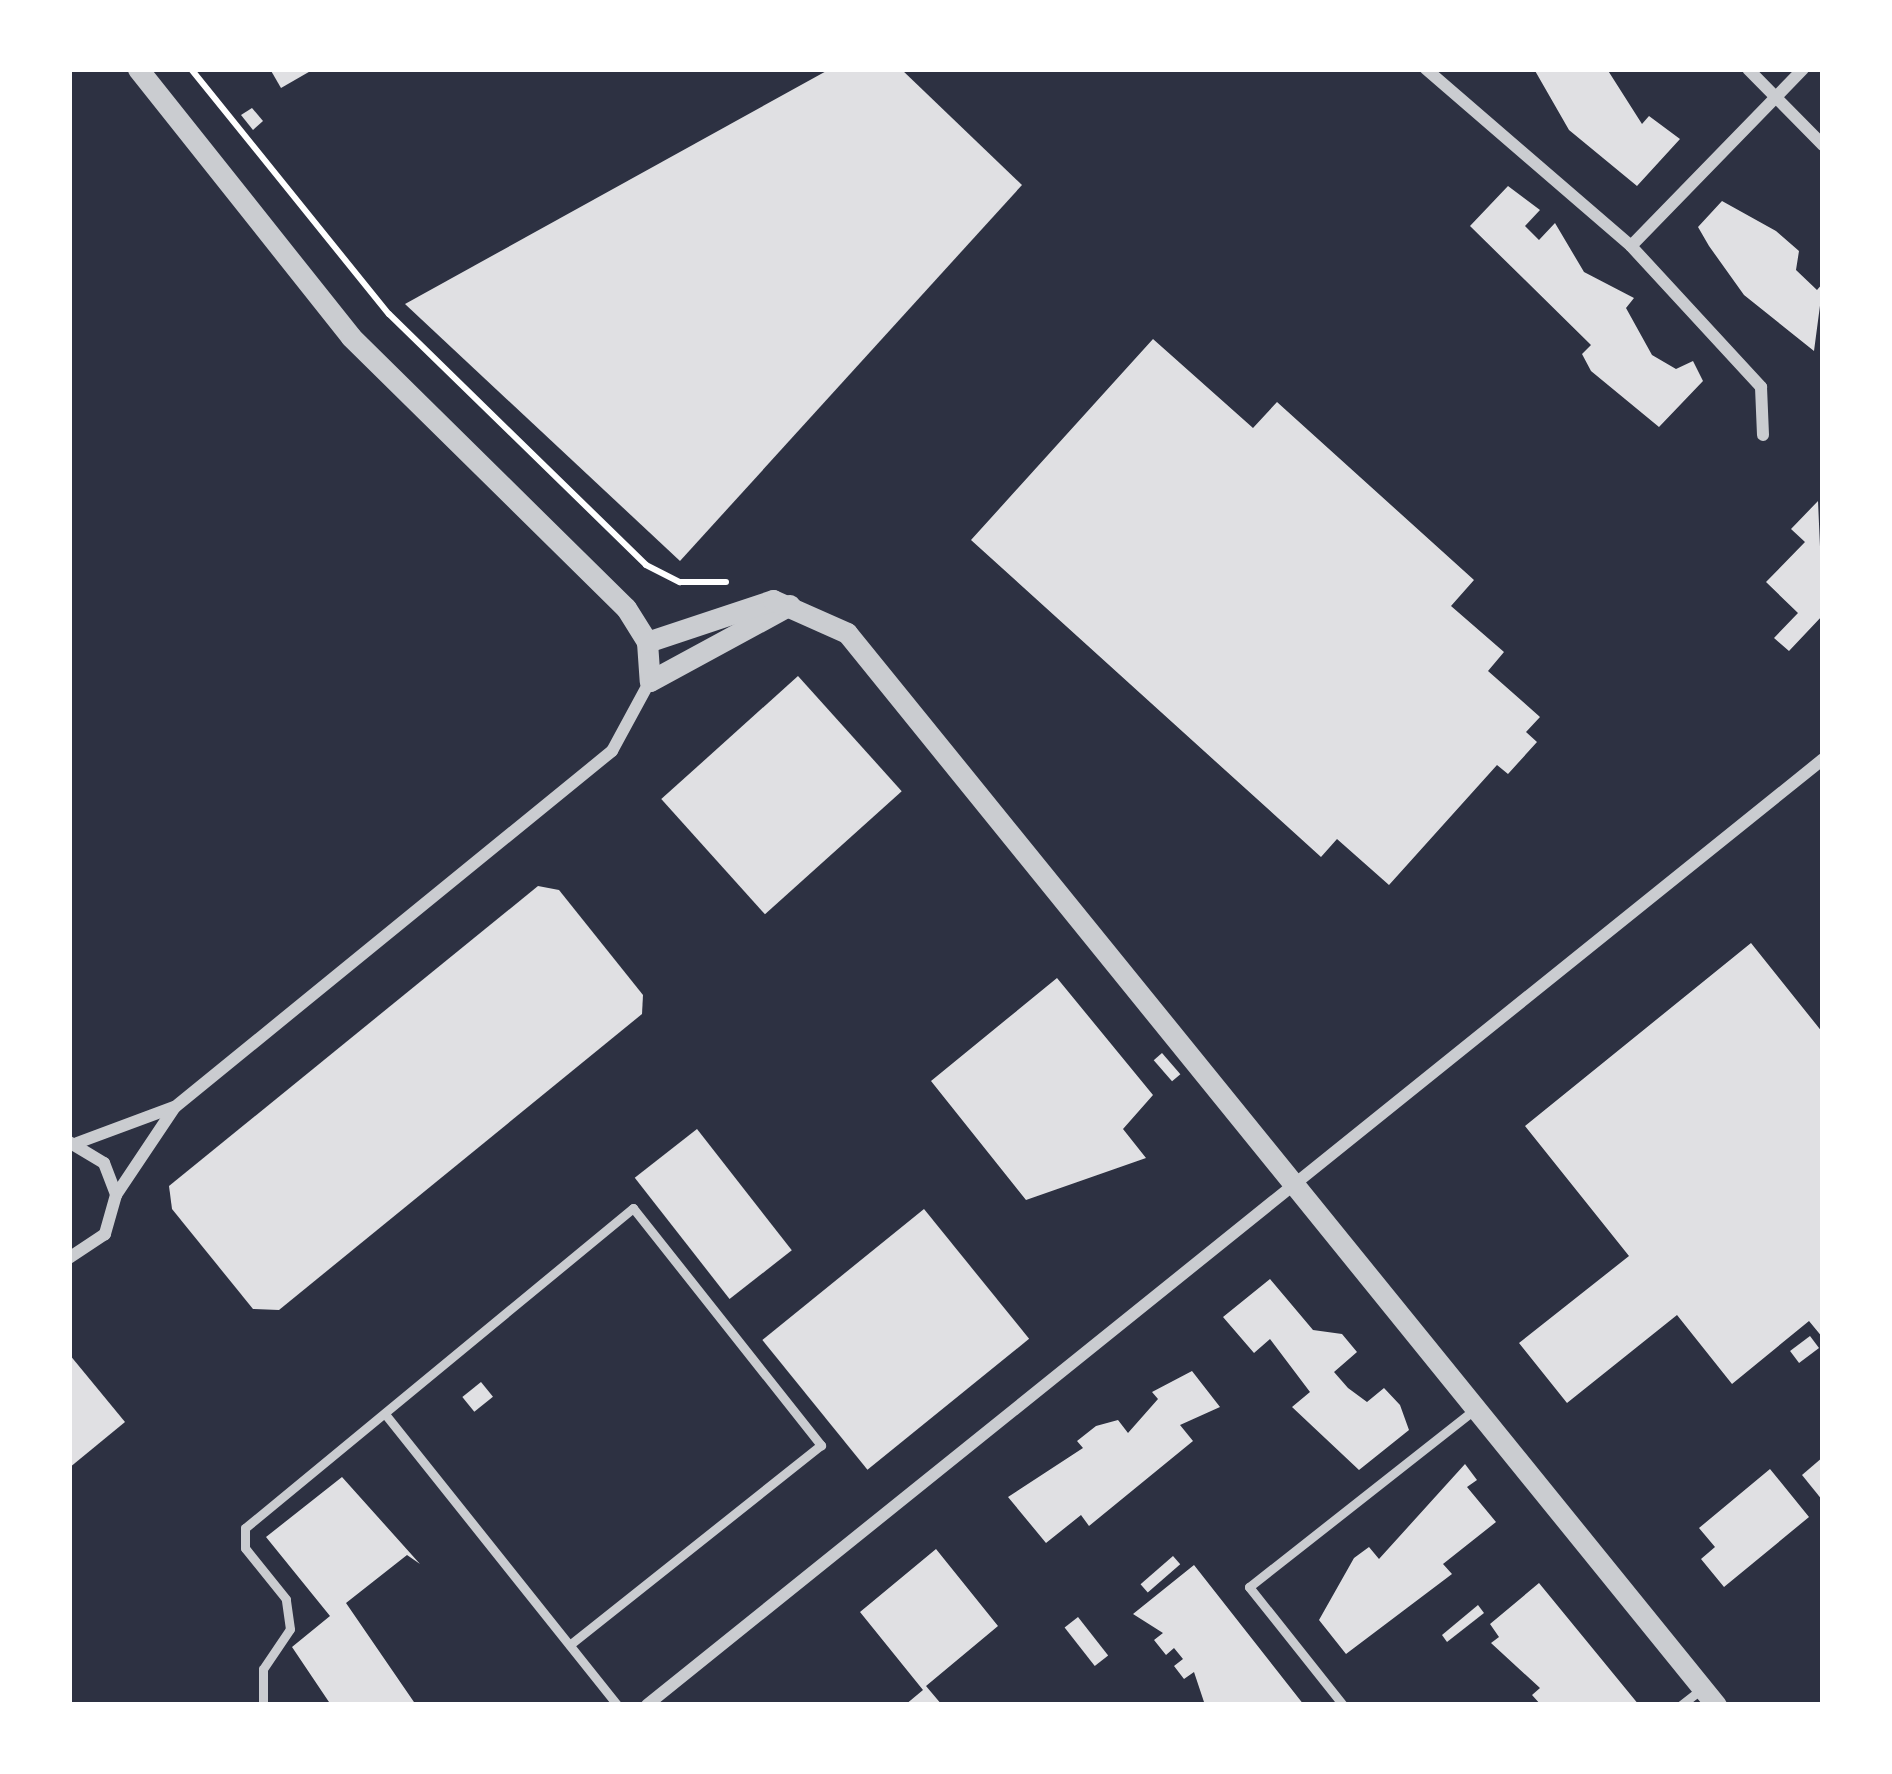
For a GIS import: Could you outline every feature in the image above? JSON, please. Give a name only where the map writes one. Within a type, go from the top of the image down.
[{"type":"street","points":[[138,69],[351,337],[626,608],[646,642],[650,681]]},
{"type":"street","points":[[1426,69],[1630,246],[1761,387],[1763,435]]},
{"type":"street","points":[[1748,69],[1823,145]]},
{"type":"street","points":[[1630,246],[1802,69]]},
{"type":"street","points":[[646,642],[782,602],[826,616],[864,652],[1709,1696]]},
{"type":"street","points":[[69,1258],[105,1234],[116,1195],[175,1106],[612,751],[650,681],[782,602]]},
{"type":"street","points":[[646,1705],[1297,1187],[1823,759]]},
{"type":"street","points":[[73,1142],[175,1106]]},
{"type":"street","points":[[73,1142],[104,1163],[116,1195]]},
{"type":"lane","points":[[263,1705],[263,1669],[290,1629],[286,1599],[244,1549],[245,1528],[633,1208],[820,1445],[571,1645]]},
{"type":"lane","points":[[1343,1705],[1249,1587],[1477,1408]]},
{"type":"lane","points":[[386,1414],[616,1705]]},
{"type":"lane","points":[[1681,1705],[1709,1696]]},
{"type":"path","points":[[191,69],[389,314],[646,565],[680,582],[749,584],[782,602]]},
{"type":"building","points":[[270,69],[314,69],[281,88]]},
{"type":"building","points":[[830,69],[901,69],[1022,185],[680,561],[405,304]]},
{"type":"building","points":[[1534,69],[1607,69],[1642,124],[1649,116],[1680,139],[1637,186],[1569,130]]},
{"type":"building","points":[[252,108],[263,121],[253,130],[241,115]]},
{"type":"building","points":[[1508,186],[1540,210],[1525,226],[1539,240],[1555,223],[1584,272],[1634,298],[1626,308],[1652,355],[1676,369],[1693,361],[1703,381],[1659,427],[1591,371],[1582,354],[1591,345],[1470,226]]},
{"type":"building","points":[[1722,201],[1776,231],[1799,251],[1796,270],[1817,290],[1823,283],[1814,351],[1744,295],[1709,246],[1698,227]]},
{"type":"building","points":[[1153,339],[1253,428],[1277,402],[1474,580],[1451,606],[1504,652],[1488,671],[1540,717],[1526,732],[1537,742],[1508,774],[1497,765],[1389,885],[1337,839],[1321,857],[971,540]]},
{"type":"building","points":[[1818,501],[1823,615],[1789,651],[1774,638],[1798,613],[1766,582],[1805,542],[1791,529]]},
{"type":"building","points":[[798,676],[902,791],[765,914],[661,799]]},
{"type":"building","points":[[538,886],[559,890],[643,995],[642,1014],[279,1310],[253,1309],[172,1209],[169,1186]]},
{"type":"building","points":[[1751,943],[1823,1033],[1823,1338],[1809,1321],[1732,1384],[1677,1315],[1567,1403],[1519,1343],[1629,1256],[1525,1126]]},
{"type":"building","points":[[1057,978],[1153,1095],[1123,1129],[1146,1158],[1026,1200],[931,1081]]},
{"type":"building","points":[[1162,1053],[1180,1074],[1172,1081],[1154,1060]]},
{"type":"building","points":[[697,1129],[792,1250],[730,1299],[635,1178]]},
{"type":"building","points":[[924,1209],[1029,1339],[867,1470],[762,1340]]},
{"type":"building","points":[[1270,1279],[1313,1330],[1342,1334],[1357,1352],[1334,1372],[1348,1388],[1367,1402],[1384,1388],[1400,1405],[1409,1430],[1359,1470],[1292,1407],[1310,1392],[1270,1339],[1254,1353],[1223,1317]]},
{"type":"building","points":[[1810,1336],[1819,1348],[1799,1363],[1790,1351]]},
{"type":"building","points":[[69,1354],[125,1422],[69,1468]]},
{"type":"building","points":[[1192,1371],[1220,1407],[1180,1425],[1193,1441],[1089,1526],[1081,1515],[1046,1543],[1008,1497],[1083,1448],[1077,1441],[1096,1426],[1118,1420],[1128,1433],[1158,1399],[1152,1392]]},
{"type":"building","points":[[481,1382],[493,1397],[474,1412],[462,1397]]},
{"type":"building","points":[[1823,1457],[1823,1501],[1802,1475]]},
{"type":"building","points":[[1465,1464],[1477,1480],[1467,1487],[1496,1522],[1443,1564],[1452,1574],[1346,1654],[1319,1620],[1354,1558],[1369,1547],[1379,1559]]},
{"type":"building","points":[[1770,1469],[1809,1517],[1724,1587],[1701,1559],[1715,1547],[1699,1528]]},
{"type":"building","points":[[342,1477],[420,1564],[407,1555],[346,1603],[416,1705],[331,1705],[292,1647],[330,1616],[266,1537]]},
{"type":"building","points":[[936,1549],[998,1626],[926,1686],[942,1705],[905,1705],[923,1690],[860,1612]]},
{"type":"building","points":[[1173,1556],[1180,1564],[1148,1593],[1141,1584]]},
{"type":"building","points":[[1194,1565],[1304,1705],[1205,1705],[1194,1672],[1184,1679],[1174,1666],[1183,1659],[1174,1648],[1166,1655],[1154,1640],[1163,1633],[1133,1614]]},
{"type":"building","points":[[1539,1583],[1639,1705],[1541,1705],[1532,1695],[1540,1688],[1491,1643],[1499,1637],[1490,1624]]},
{"type":"building","points":[[1478,1605],[1484,1613],[1447,1642],[1442,1635]]},
{"type":"building","points":[[1078,1617],[1108,1656],[1095,1666],[1065,1627]]}]
